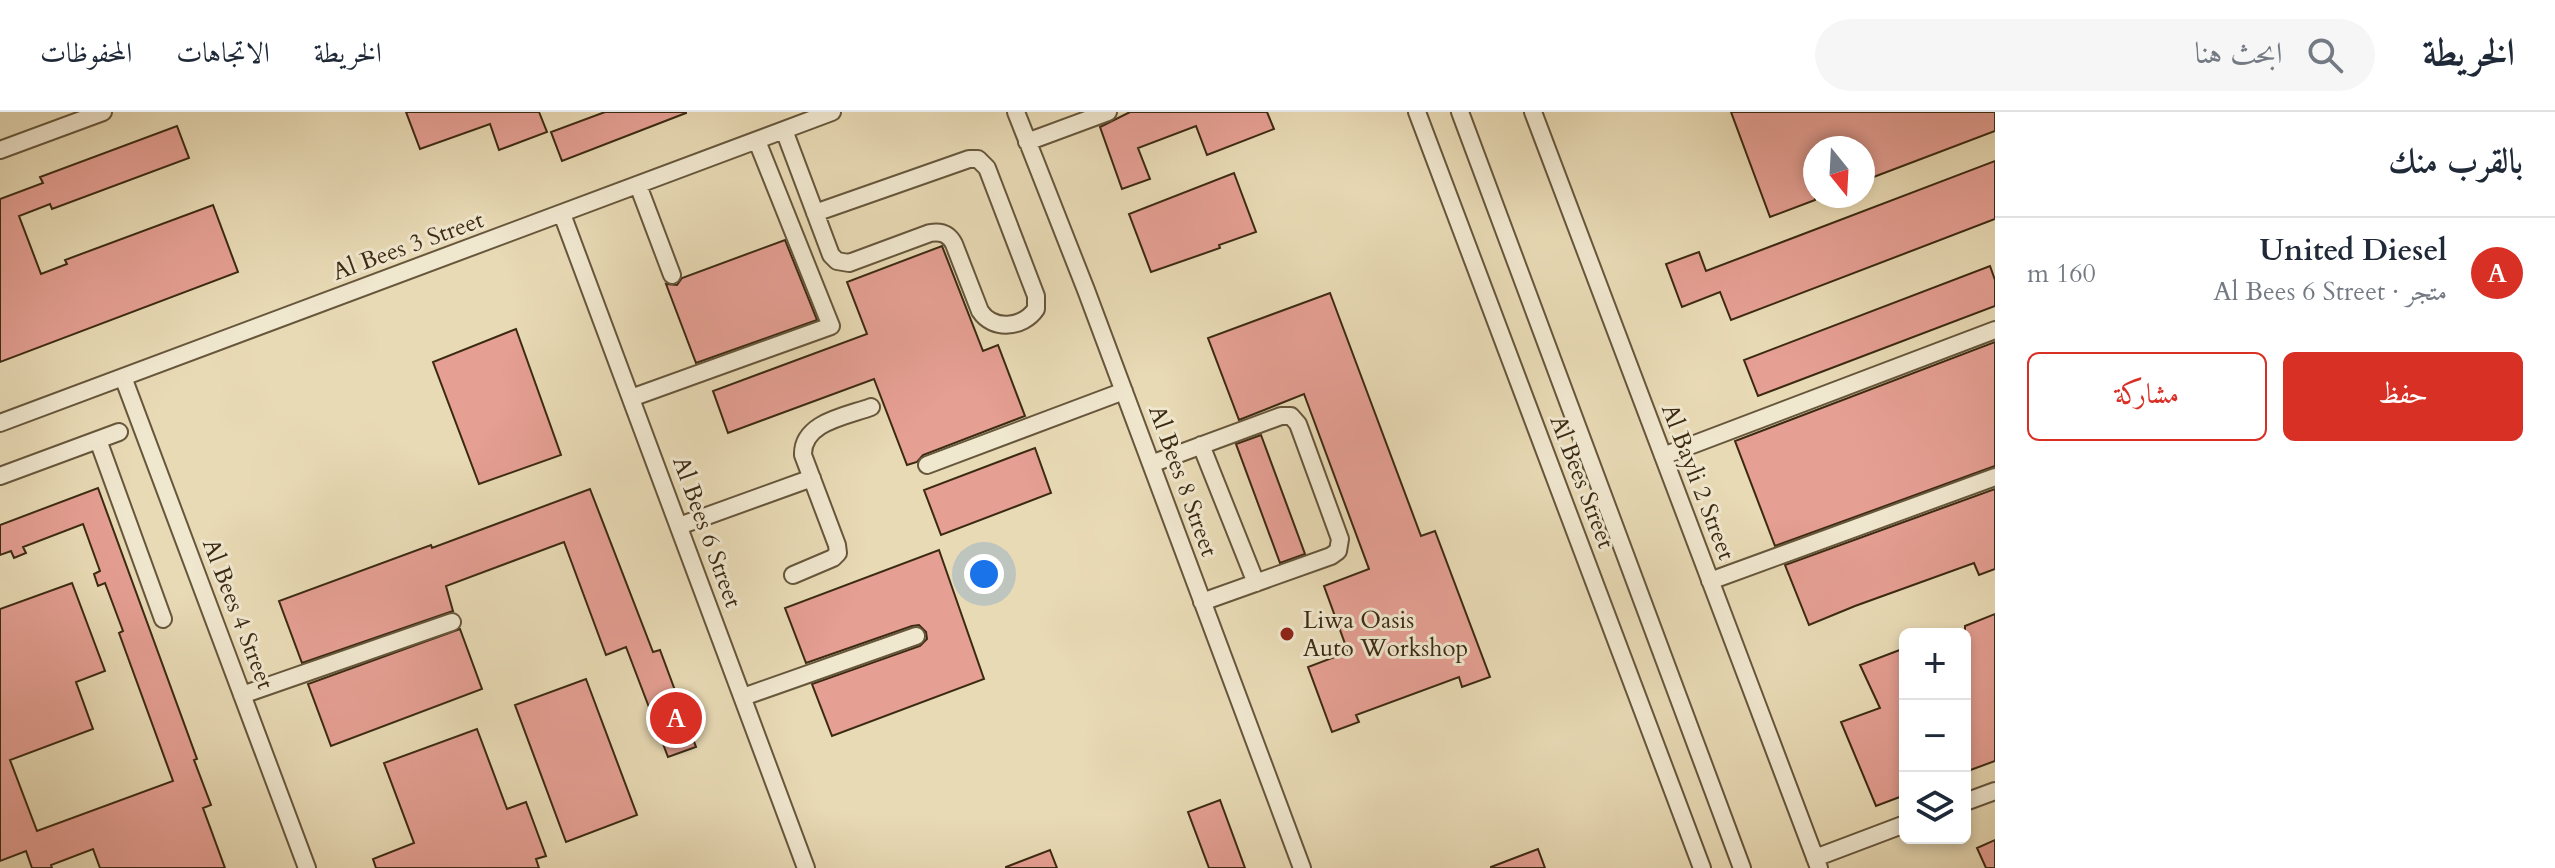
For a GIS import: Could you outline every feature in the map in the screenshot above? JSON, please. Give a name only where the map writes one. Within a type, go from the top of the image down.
[{"type":"street","points":[[0,150],[103,112]]},
{"type":"street","name":"Al Bees 3 Street","points":[[0,423],[832,112]]},
{"type":"street","name":"Al Bees 8 Street","points":[[1016,112],[1302,868]]},
{"type":"street","points":[[1027,142],[1108,112]]},
{"type":"street","name":"Al Bees Street","points":[[1417,112],[1702,868]]},
{"type":"street","name":"Al Bees Street","points":[[1460,112],[1742,868]]},
{"type":"street","name":"Al Bayli 2 Street","points":[[1533,112],[1817,863]]},
{"type":"street","points":[[784,130],[815,213],[831,255],[840,263],[849,263],[940,232],[954,244],[986,319],[1006,325],[1027,318],[1036,309],[1036,296],[987,168],[978,159],[969,159],[815,213]]},
{"type":"street","points":[[631,398],[831,326],[757,141]]},
{"type":"street","points":[[638,185],[672,275]]},
{"type":"street","name":"Al Bees 6 Street","points":[[562,214],[806,868]]},
{"type":"street","points":[[1663,456],[1995,330]]},
{"type":"street","name":"Al Bees 4 Street","points":[[123,377],[307,868]]},
{"type":"street","points":[[927,465],[1124,391]]},
{"type":"street","points":[[793,575],[838,553],[803,449],[812,432],[871,407]]},
{"type":"street","points":[[1151,464],[1281,416],[1291,416],[1298,424],[1340,539],[1340,548],[1335,554],[1202,602]]},
{"type":"street","points":[[0,476],[119,432]]},
{"type":"street","points":[[98,440],[163,619]]},
{"type":"street","points":[[1201,445],[1256,583]]},
{"type":"street","points":[[1710,581],[1995,477]]},
{"type":"street","points":[[679,526],[812,478]]},
{"type":"street","points":[[242,695],[452,622]]},
{"type":"street","points":[[743,697],[916,636]]},
{"type":"street","points":[[1971,800],[1995,791]]},
{"type":"street","points":[[1817,863],[1899,827]]},
{"type":"building","points":[[406,112],[539,112],[547,132],[499,150],[490,124],[420,149]]},
{"type":"building","points":[[605,112],[686,113],[562,161],[551,132]]},
{"type":"building","points":[[1130,112],[1267,112],[1274,129],[1207,155],[1196,126],[1138,148],[1150,179],[1122,189],[1100,127]]},
{"type":"building","points":[[1731,112],[1995,112],[1995,131],[1875,176],[1875,136],[1803,136],[1803,205],[1770,217]]},
{"type":"building","points":[[177,126],[189,158],[52,209],[50,204],[19,216],[41,274],[67,264],[65,260],[213,205],[238,272],[0,362],[0,199],[43,183],[40,177]]},
{"type":"building","points":[[1995,161],[1995,219],[1731,320],[1720,292],[1682,307],[1666,264],[1699,252],[1706,271]]},
{"type":"building","points":[[1234,173],[1256,232],[1151,272],[1129,214]]},
{"type":"building","points":[[785,240],[817,320],[696,363],[666,284],[677,285],[682,278]]},
{"type":"building","points":[[942,246],[983,351],[998,345],[1025,416],[923,455],[917,462],[907,465],[874,379],[728,433],[713,391],[867,334],[847,282]]},
{"type":"building","points":[[1990,266],[1995,280],[1995,306],[1758,396],[1744,360]]},
{"type":"building","points":[[1330,293],[1421,536],[1435,531],[1490,677],[1462,687],[1459,677],[1356,715],[1359,722],[1332,732],[1308,667],[1348,652],[1324,586],[1369,569],[1304,394],[1239,420],[1208,338]]},
{"type":"building","points":[[516,329],[561,455],[479,484],[433,362]]},
{"type":"building","points":[[1995,342],[1995,466],[1775,546],[1735,441]]},
{"type":"building","points":[[1261,435],[1305,554],[1280,563],[1236,444]]},
{"type":"building","points":[[1035,448],[1051,493],[941,535],[924,490]]},
{"type":"building","points":[[98,488],[197,759],[194,760],[211,805],[203,808],[225,868],[100,868],[93,849],[51,865],[52,868],[32,868],[26,851],[0,861],[0,609],[72,583],[105,671],[76,682],[93,729],[10,760],[37,831],[173,781],[119,633],[123,631],[105,583],[98,586],[94,574],[100,571],[83,524],[23,547],[26,553],[14,558],[11,551],[0,555],[0,525]]},
{"type":"building","points":[[590,489],[653,652],[660,650],[696,747],[668,757],[626,647],[606,655],[564,542],[446,586],[453,611],[302,663],[279,601]]},
{"type":"building","points":[[1995,489],[1995,569],[1979,575],[1974,563],[1809,625],[1785,565]]},
{"type":"building","points":[[939,550],[984,679],[832,736],[812,684],[920,646],[927,639],[926,632],[919,625],[912,626],[806,663],[785,608]]},
{"type":"building","points":[[1995,614],[1995,761],[1971,770],[1971,628],[1965,626]]},
{"type":"building","points":[[460,629],[482,689],[331,746],[308,684]]},
{"type":"building","points":[[1899,650],[1899,797],[1876,806],[1841,722],[1880,708],[1860,665]]},
{"type":"building","points":[[586,679],[637,815],[566,842],[515,705]]},
{"type":"building","points":[[477,729],[507,809],[526,802],[546,856],[536,859],[539,868],[376,868],[373,859],[414,843],[384,763]]},
{"type":"building","points":[[1220,800],[1245,868],[1209,868],[1188,812]]},
{"type":"building","points":[[1995,840],[1995,868],[1986,868],[1977,848]]},
{"type":"building","points":[[1538,849],[1545,868],[1491,868],[1491,867]]},
{"type":"building","points":[[1050,850],[1057,868],[1006,868],[1006,867]]},
{"type":"place","name":"Liwa Oasis Auto Workshop","points":[[1287,634]]},
{"type":"place","name":"United Diesel","points":[[676,718]]}]
